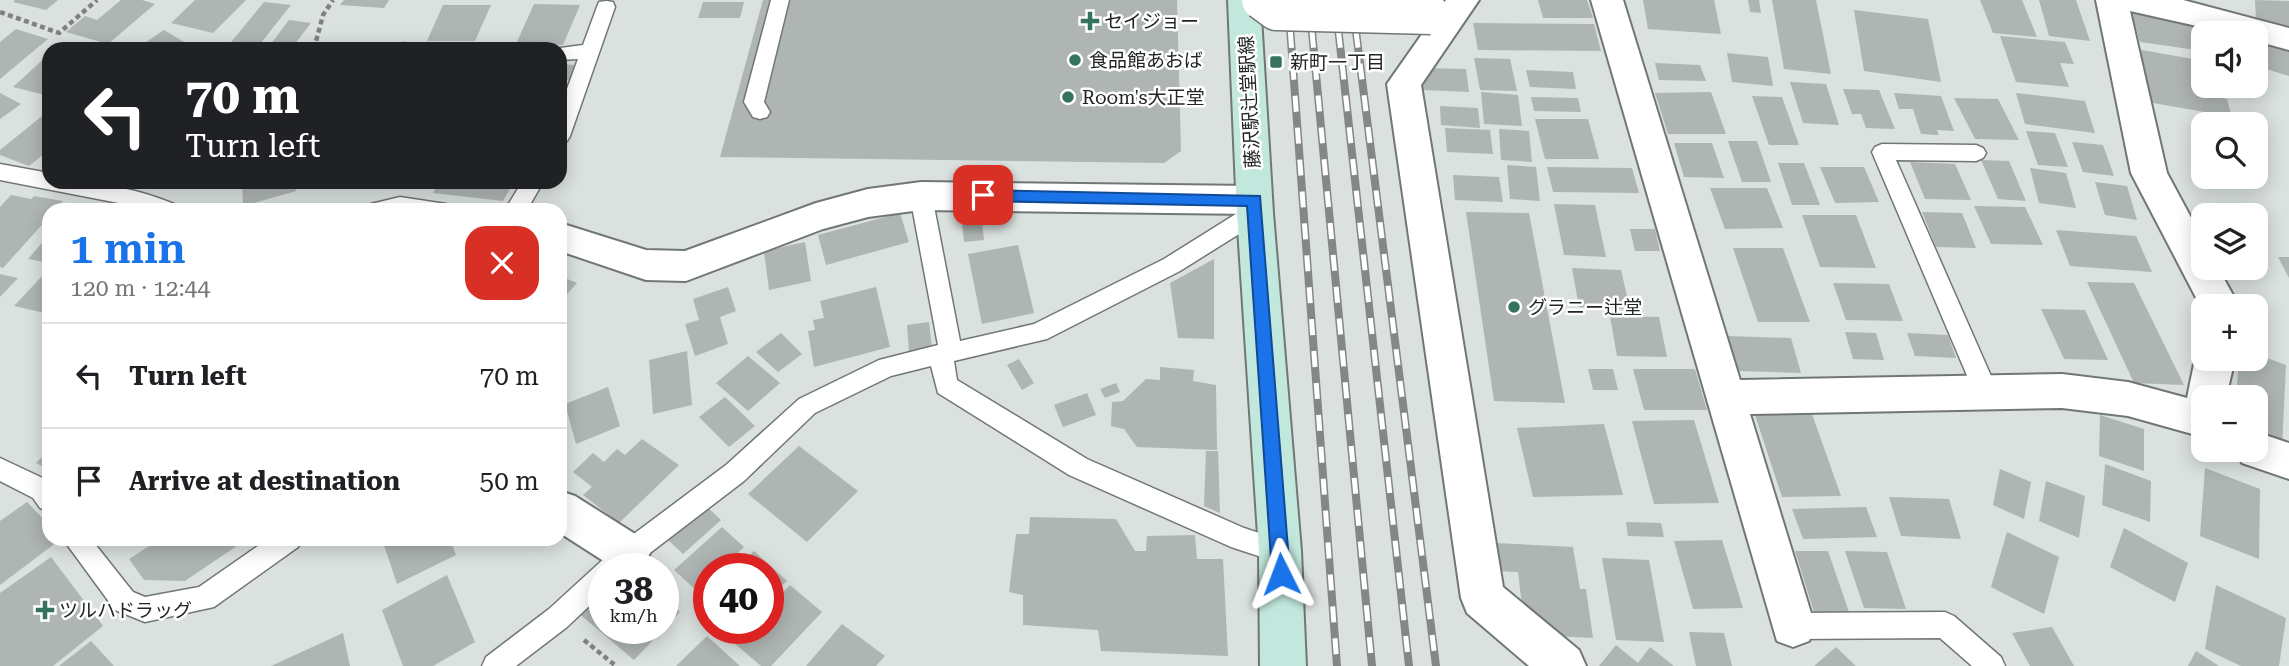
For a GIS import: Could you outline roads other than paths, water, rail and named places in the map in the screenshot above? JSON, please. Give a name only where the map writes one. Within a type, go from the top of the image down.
[{"type":"street","name":"藤沢駅辻堂駅線","points":[[1244,0],[1255,206],[1280,551],[1283,666]]},
{"type":"street","points":[[1261,0],[1276,11],[1447,8]]},
{"type":"street","points":[[1607,0],[1793,626]]},
{"type":"street","points":[[2112,0],[2149,173],[2214,294]]},
{"type":"street","points":[[2127,0],[2199,14],[2289,39]]},
{"type":"street","points":[[1447,8],[1404,84],[1483,598],[1563,666]]},
{"type":"street","points":[[567,239],[646,265],[686,266],[816,217],[868,203],[921,197],[1255,206]]},
{"type":"street","points":[[1725,397],[2062,391],[2128,399],[2191,417]]},
{"type":"street","points":[[2268,454],[2289,461]]},
{"type":"street","points":[[567,517],[601,553]]},
{"type":"lane","points":[[760,112],[754,103],[780,0]]},
{"type":"lane","points":[[567,117],[606,7]]},
{"type":"lane","points":[[567,53],[591,52]]},
{"type":"lane","points":[[1976,153],[1882,152],[1986,393]]},
{"type":"lane","points":[[0,172],[42,180]]},
{"type":"lane","points":[[88,189],[137,198],[149,203]]},
{"type":"lane","points":[[921,197],[946,353],[946,386],[1078,467],[1240,539],[1280,551]]},
{"type":"lane","points":[[631,553],[735,473],[807,406],[887,367],[1039,332],[1172,265],[1255,206]]},
{"type":"lane","points":[[0,469],[42,490]]},
{"type":"lane","points":[[81,546],[124,601],[145,610],[205,598],[279,546]]},
{"type":"lane","points":[[495,666],[558,618],[588,590]]},
{"type":"lane","points":[[1793,626],[1945,625],[1992,666]]},
{"type":"railway","points":[[1288,0],[1337,666]]},
{"type":"railway","points":[[1309,0],[1372,666]]},
{"type":"railway","points":[[1335,0],[1409,666]]},
{"type":"railway","points":[[1352,0],[1436,666]]},
{"type":"place","name":"セイジョー","points":[[1090,21]]},
{"type":"place","name":"食品館あおば","points":[[1075,60]]},
{"type":"place","name":"新町一丁目","points":[[1276,62]]},
{"type":"place","name":"Room's大正堂","points":[[1068,97]]},
{"type":"place","name":"グラニー辻堂","points":[[1514,307]]},
{"type":"place","name":"ツルハドラッグ","points":[[45,610]]}]
